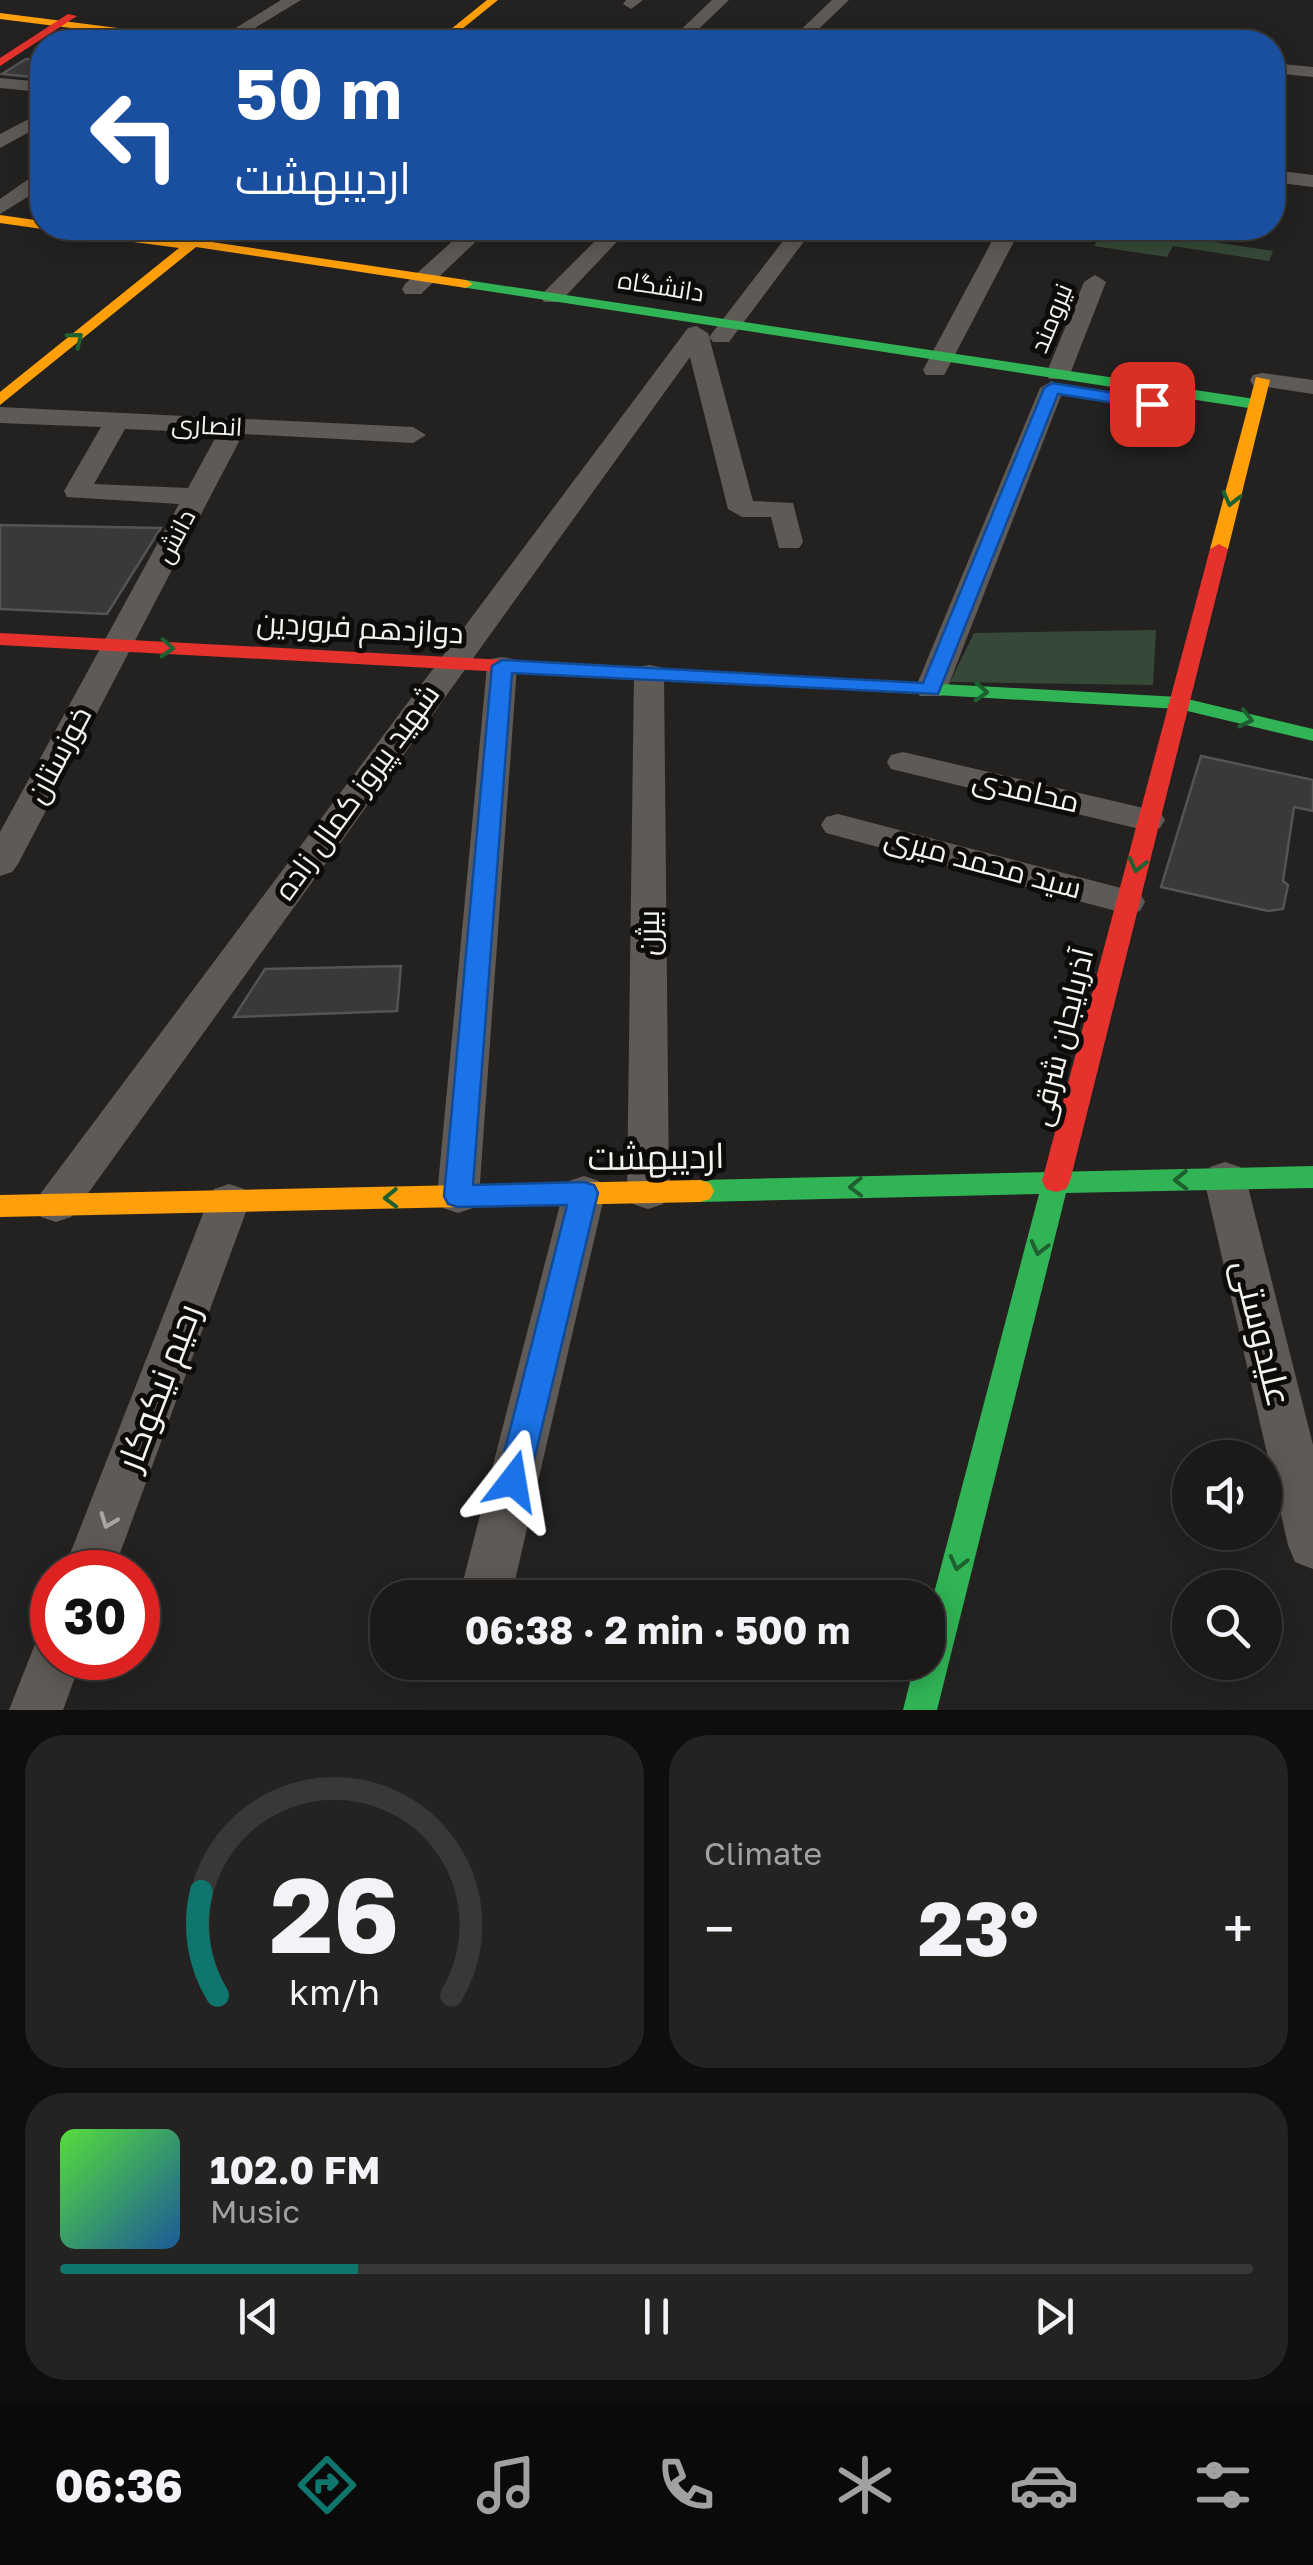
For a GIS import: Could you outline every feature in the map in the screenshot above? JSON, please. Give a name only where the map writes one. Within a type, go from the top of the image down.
[{"type":"main road","points":[[51,30],[95,0]]},
{"type":"main road","points":[[455,30],[493,0]]},
{"type":"main road","points":[[0,16],[108,30]]},
{"type":"main road","points":[[0,63],[30,44]]},
{"type":"main road","points":[[0,219],[30,223]]},
{"type":"main road","name":"دانشگاه","points":[[141,240],[1055,381],[1256,401]]},
{"type":"main road","points":[[0,400],[197,240]]},
{"type":"main road","name":"آذربایجان شرقی","points":[[920,1710],[1256,401]]},
{"type":"main road","name":"دوازدهم فروردین","points":[[0,639],[1179,703],[1313,734]]},
{"type":"main road","name":"اردیبهشت","points":[[0,1206],[1313,1177]]},
{"type":"street","points":[[241,30],[293,0]]},
{"type":"street","points":[[689,30],[721,0]]},
{"type":"street","points":[[809,30],[840,0]]},
{"type":"street","points":[[1285,69],[1313,72]]},
{"type":"street","points":[[0,83],[30,86]]},
{"type":"street","points":[[0,142],[30,125]]},
{"type":"street","points":[[1285,178],[1313,181]]},
{"type":"street","points":[[0,208],[30,187]]},
{"type":"street","points":[[420,284],[466,240]]},
{"type":"street","points":[[550,304],[608,240]]},
{"type":"street","name":"شهید پیروز کمال زاده","points":[[56,1205],[452,664],[713,329],[792,240]]},
{"type":"street","points":[[938,363],[1004,240]]},
{"type":"street","name":"نیرومند","points":[[931,690],[1095,282]]},
{"type":"street","points":[[713,329],[742,509],[783,509],[789,542]]},
{"type":"street","points":[[1256,401],[1313,387]]},
{"type":"street","name":"انصاری","points":[[0,415],[413,436]]},
{"type":"street","points":[[117,421],[76,486],[77,491],[196,497]]},
{"type":"street","name":"دانش","points":[[117,645],[234,427]]},
{"type":"street","name":"خوزستان","points":[[0,864],[117,645]]},
{"type":"street","points":[[458,1196],[502,666]]},
{"type":"street","name":"بیژن","points":[[648,1192],[649,674]]},
{"type":"street","name":"محامدی","points":[[903,762],[1148,820]]},
{"type":"street","name":"سید محمد میری","points":[[838,825],[1128,902]]},
{"type":"street","name":"علیدوستی","points":[[1224,1179],[1313,1546]]},
{"type":"street","points":[[488,1580],[584,1193]]},
{"type":"street","name":"رحیم نیکوکار","points":[[96,1550],[229,1201]]},
{"type":"street","points":[[36,1710],[48,1680]]},
{"type":"green space","points":[[1098,240],[1201,240],[1273,251],[1269,261],[1173,246],[1167,257],[1094,246]]},
{"type":"green space","points":[[1156,630],[1153,685],[950,682],[974,633]]},
{"type":"building","points":[[26,59],[30,59],[30,77],[2,74]]},
{"type":"building","points":[[0,525],[161,528],[107,614],[0,609]]},
{"type":"building","points":[[1201,756],[1313,780],[1313,811],[1294,807],[1283,881],[1288,885],[1283,909],[1268,911],[1161,887]]},
{"type":"building","points":[[401,966],[397,1011],[234,1017],[265,969]]},
{"type":"traffic: fast","points":[[466,284],[1255,404]]},
{"type":"traffic: fast","points":[[561,669],[1179,703],[1313,735]]},
{"type":"traffic: fast","points":[[700,1191],[1313,1177]]},
{"type":"traffic: fast","points":[[920,1710],[1056,1181]]},
{"type":"traffic: slow","points":[[455,30],[493,0]]},
{"type":"traffic: slow","points":[[0,16],[110,30]]},
{"type":"traffic: slow","points":[[0,219],[30,223]]},
{"type":"traffic: slow","points":[[141,240],[194,243],[466,284]]},
{"type":"traffic: slow","points":[[0,400],[197,240]]},
{"type":"traffic: slow","points":[[1219,549],[1262,380]]},
{"type":"traffic: slow","points":[[0,1206],[700,1191]]},
{"type":"traffic: jam","points":[[51,30],[72,16]]},
{"type":"traffic: jam","points":[[0,63],[30,43]]},
{"type":"traffic: jam","points":[[1056,1181],[1219,549]]},
{"type":"traffic: jam","points":[[0,639],[561,669]]},
{"type":"route","points":[[513,1481],[584,1193],[458,1196],[502,666],[931,690],[1052,388],[1152,404]]}]
